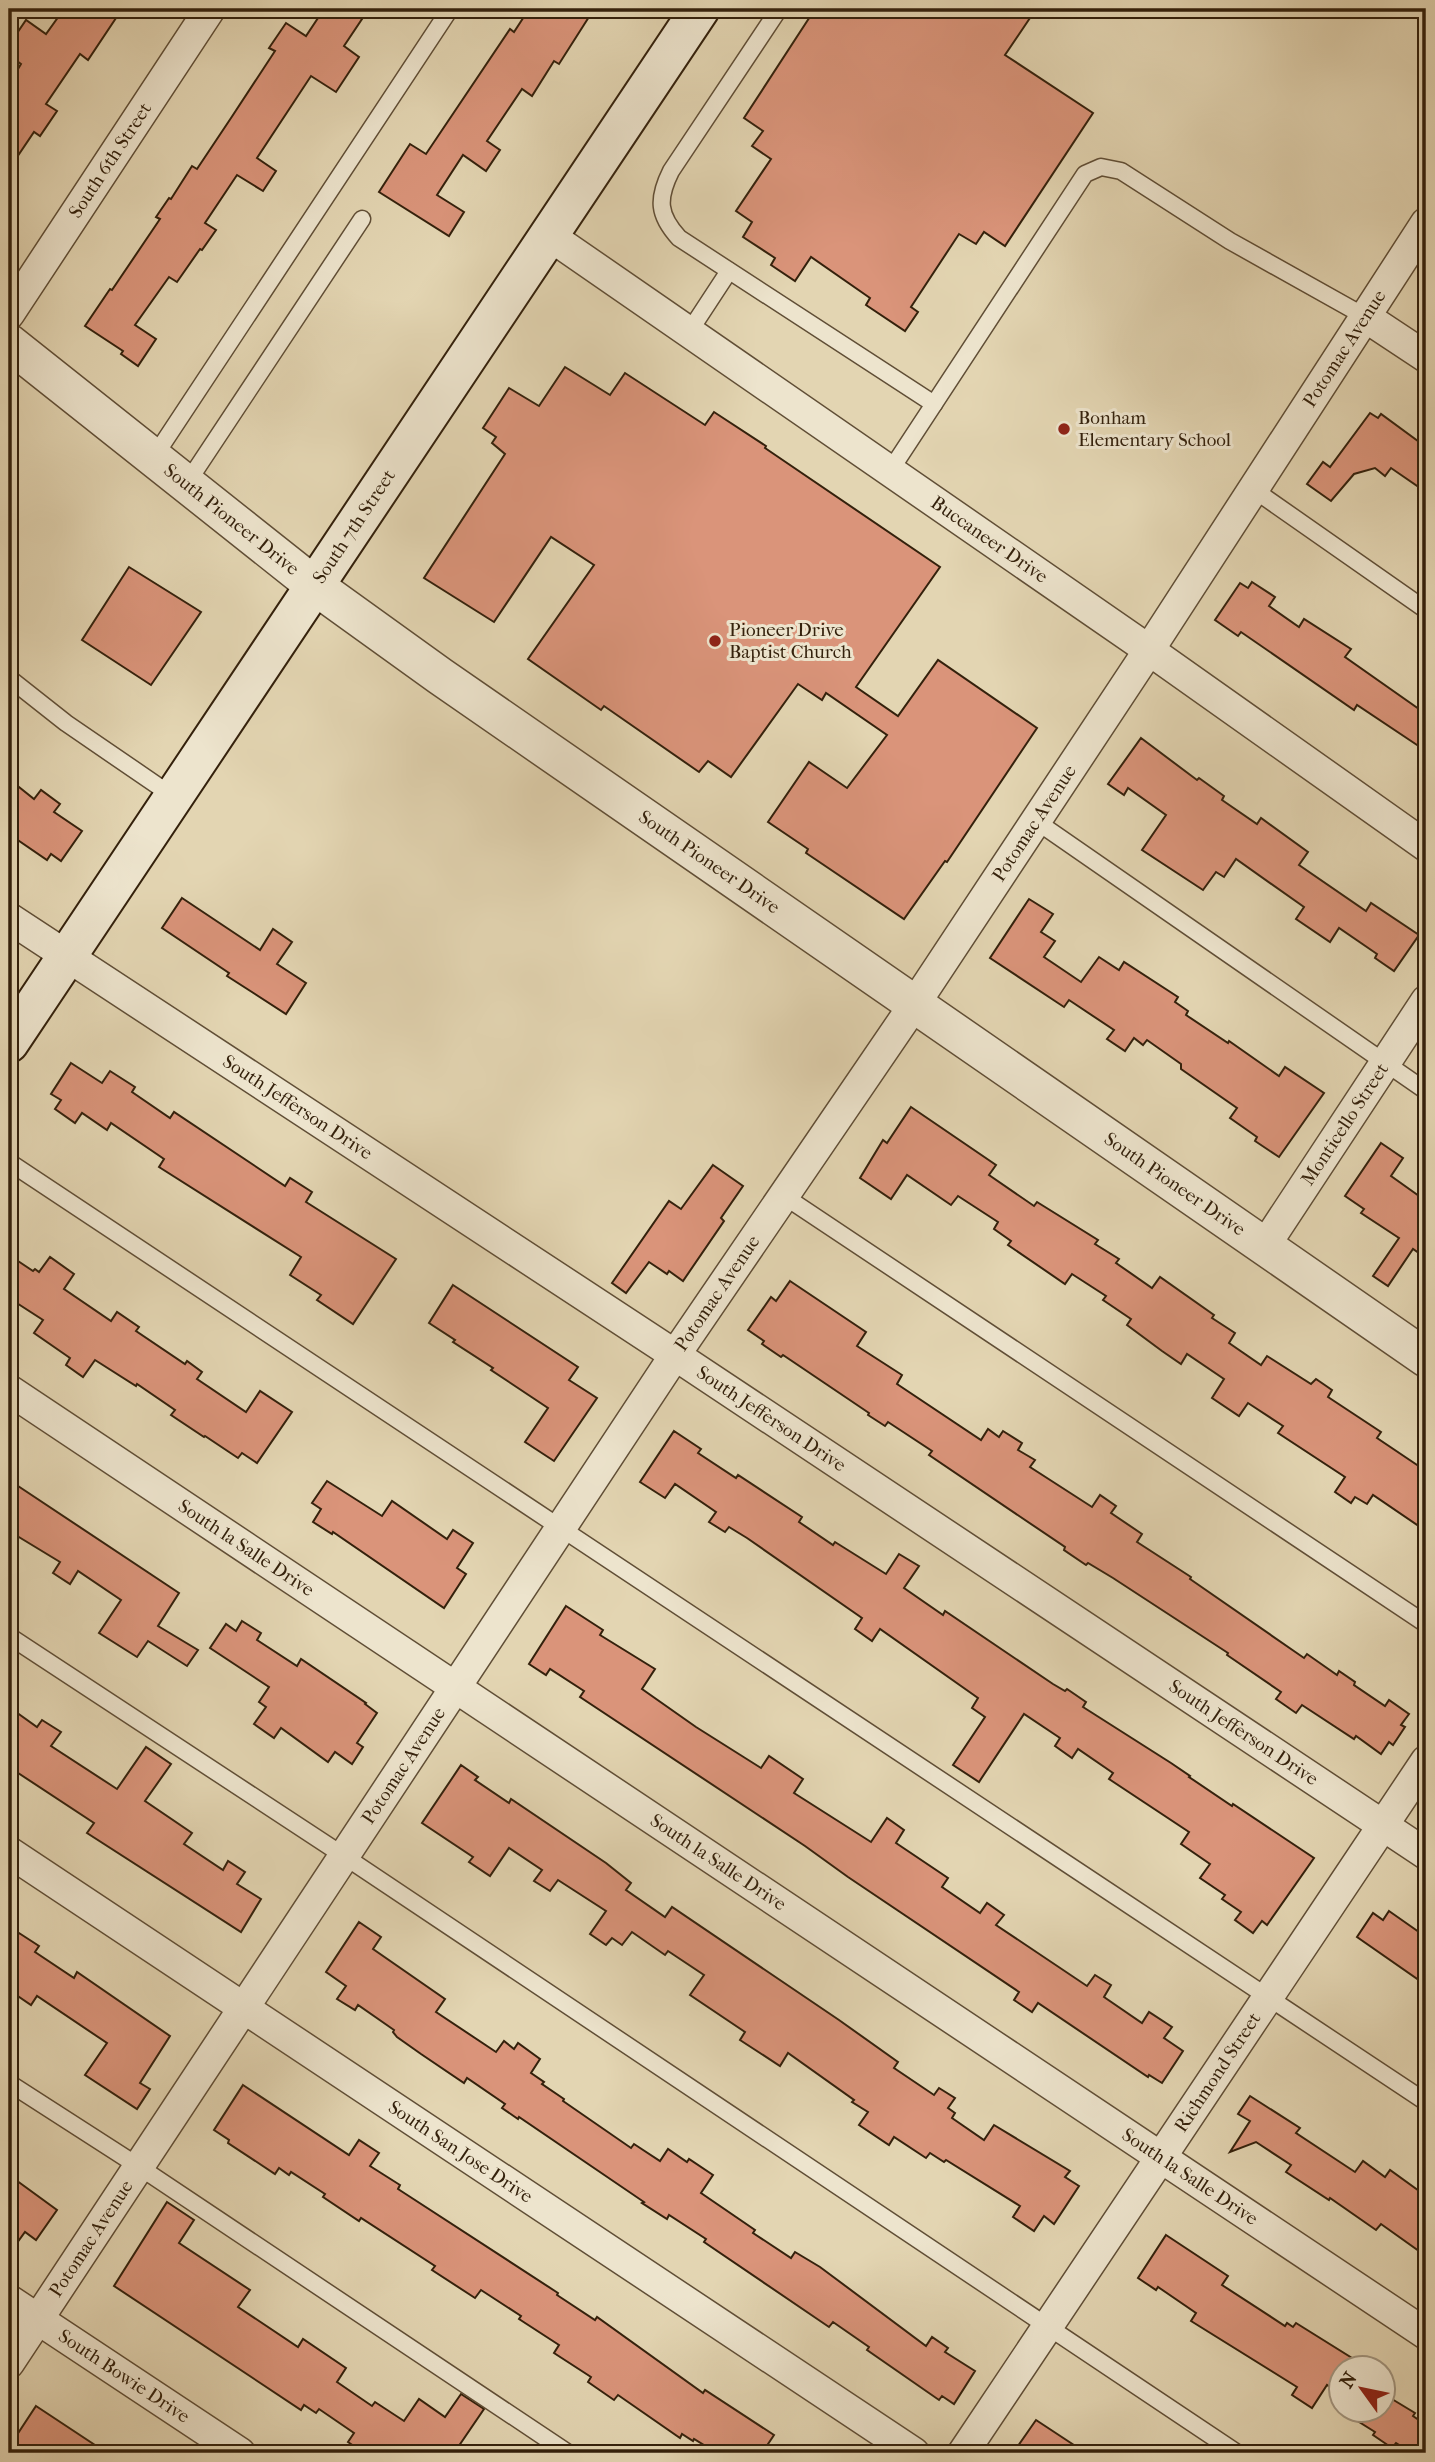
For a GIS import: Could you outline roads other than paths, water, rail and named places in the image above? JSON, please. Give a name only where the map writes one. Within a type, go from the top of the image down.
[{"type":"main road","name":"South 7th Street","points":[[9,1043],[700,9]]},
{"type":"street","name":"South 6th Street","points":[[9,314],[211,9]]},
{"type":"street","name":"Potomac Avenue","points":[[9,2363],[675,1355],[1036,821],[1426,223]]},
{"type":"street","name":"Buccaneer Drive","points":[[550,236],[1149,650],[1426,846]]},
{"type":"street","points":[[1364,316],[1426,358]]},
{"type":"street","name":"South Pioneer Drive","points":[[9,342],[315,586],[451,684],[1426,1358]]},
{"type":"street","name":"South Jefferson Drive","points":[[9,918],[675,1355],[1426,1854]]},
{"type":"street","name":"Monticello Street","points":[[1264,1247],[1426,1001]]},
{"type":"street","name":"South la Salle Drive","points":[[9,1390],[1426,2334]]},
{"type":"street","name":"Richmond Street","points":[[963,2453],[1426,1761]]},
{"type":"street","name":"South San Jose Drive","points":[[9,1852],[914,2453]]},
{"type":"street","name":"South Bowie Drive","points":[[9,2300],[240,2453]]},
{"type":"lane","points":[[154,457],[450,9]]},
{"type":"lane","points":[[779,9],[671,171],[663,188],[661,207],[667,225],[679,238],[934,404]]},
{"type":"lane","points":[[890,471],[1085,174],[1101,167],[1121,171],[1230,241],[1364,316]]},
{"type":"lane","points":[[187,483],[362,219]]},
{"type":"lane","points":[[689,332],[729,271]]},
{"type":"lane","points":[[1253,489],[1426,610]]},
{"type":"lane","points":[[9,678],[66,723],[174,797]]},
{"type":"lane","points":[[1036,821],[1426,1091]]},
{"type":"lane","points":[[9,1161],[1426,2102]]},
{"type":"lane","points":[[783,1196],[1426,1624]]},
{"type":"lane","points":[[9,1636],[344,1856],[1237,2453]]},
{"type":"lane","points":[[9,2083],[568,2453]]},
{"type":"place","name":"Bonham Elementary School","points":[[1064,429]]},
{"type":"place","name":"Pioneer Drive Baptist Church","points":[[715,641]]}]
